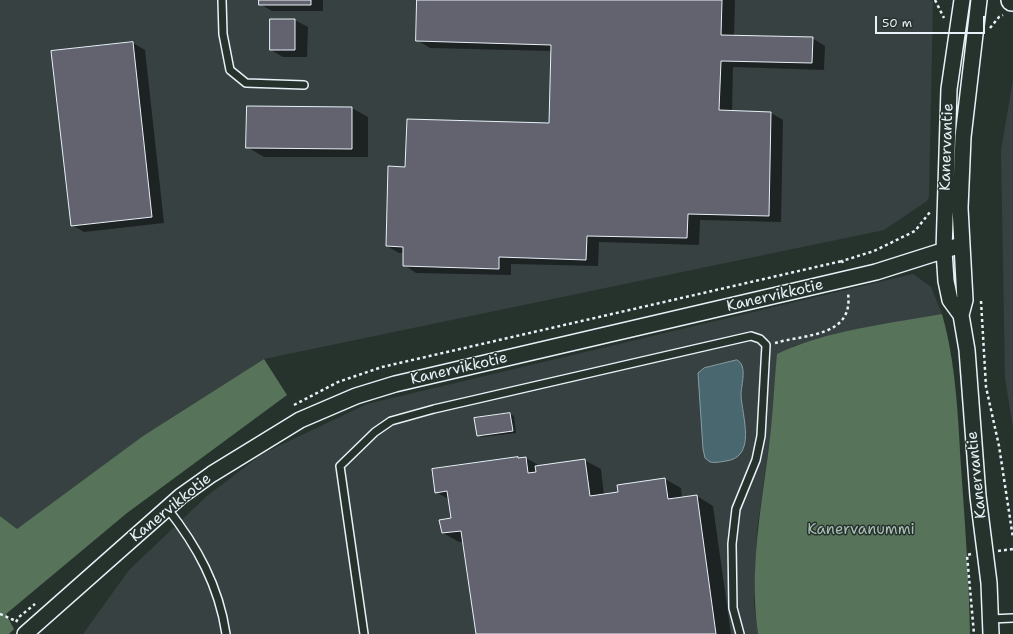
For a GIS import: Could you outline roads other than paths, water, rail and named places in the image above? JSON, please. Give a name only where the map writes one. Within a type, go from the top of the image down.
[{"type":"street","name":"Kanervantie","points":[[961,315],[950,300],[946,281],[944,251],[949,90],[962,0]]},
{"type":"street","name":"Kanervantie","points":[[979,0],[963,137],[960,208],[965,300],[961,315],[967,350],[973,444],[989,583],[991,627]]},
{"type":"street","name":"Kanervikkotie","points":[[21,630],[187,492],[300,420],[356,396],[395,384],[876,272],[961,246]]},
{"type":"lane","points":[[222,0],[224,34],[230,70],[246,84],[304,85]]},
{"type":"lane","points":[[364,634],[340,466],[375,432],[391,421],[434,409],[752,336],[760,339],[766,346],[761,436],[756,460],[736,509],[732,544],[733,608],[740,634]]},
{"type":"lane","points":[[167,508],[188,534],[209,572],[224,617],[226,634]]},
{"type":"lane","points":[[991,627],[1013,618]]},
{"type":"water","points":[[737,360],[742,366],[743,371],[741,395],[746,434],[745,444],[742,452],[736,458],[722,462],[710,462],[705,458],[703,449],[698,373],[704,368]]},
{"type":"park label","name":"Kanervanummi","points":[[861,530]]}]
